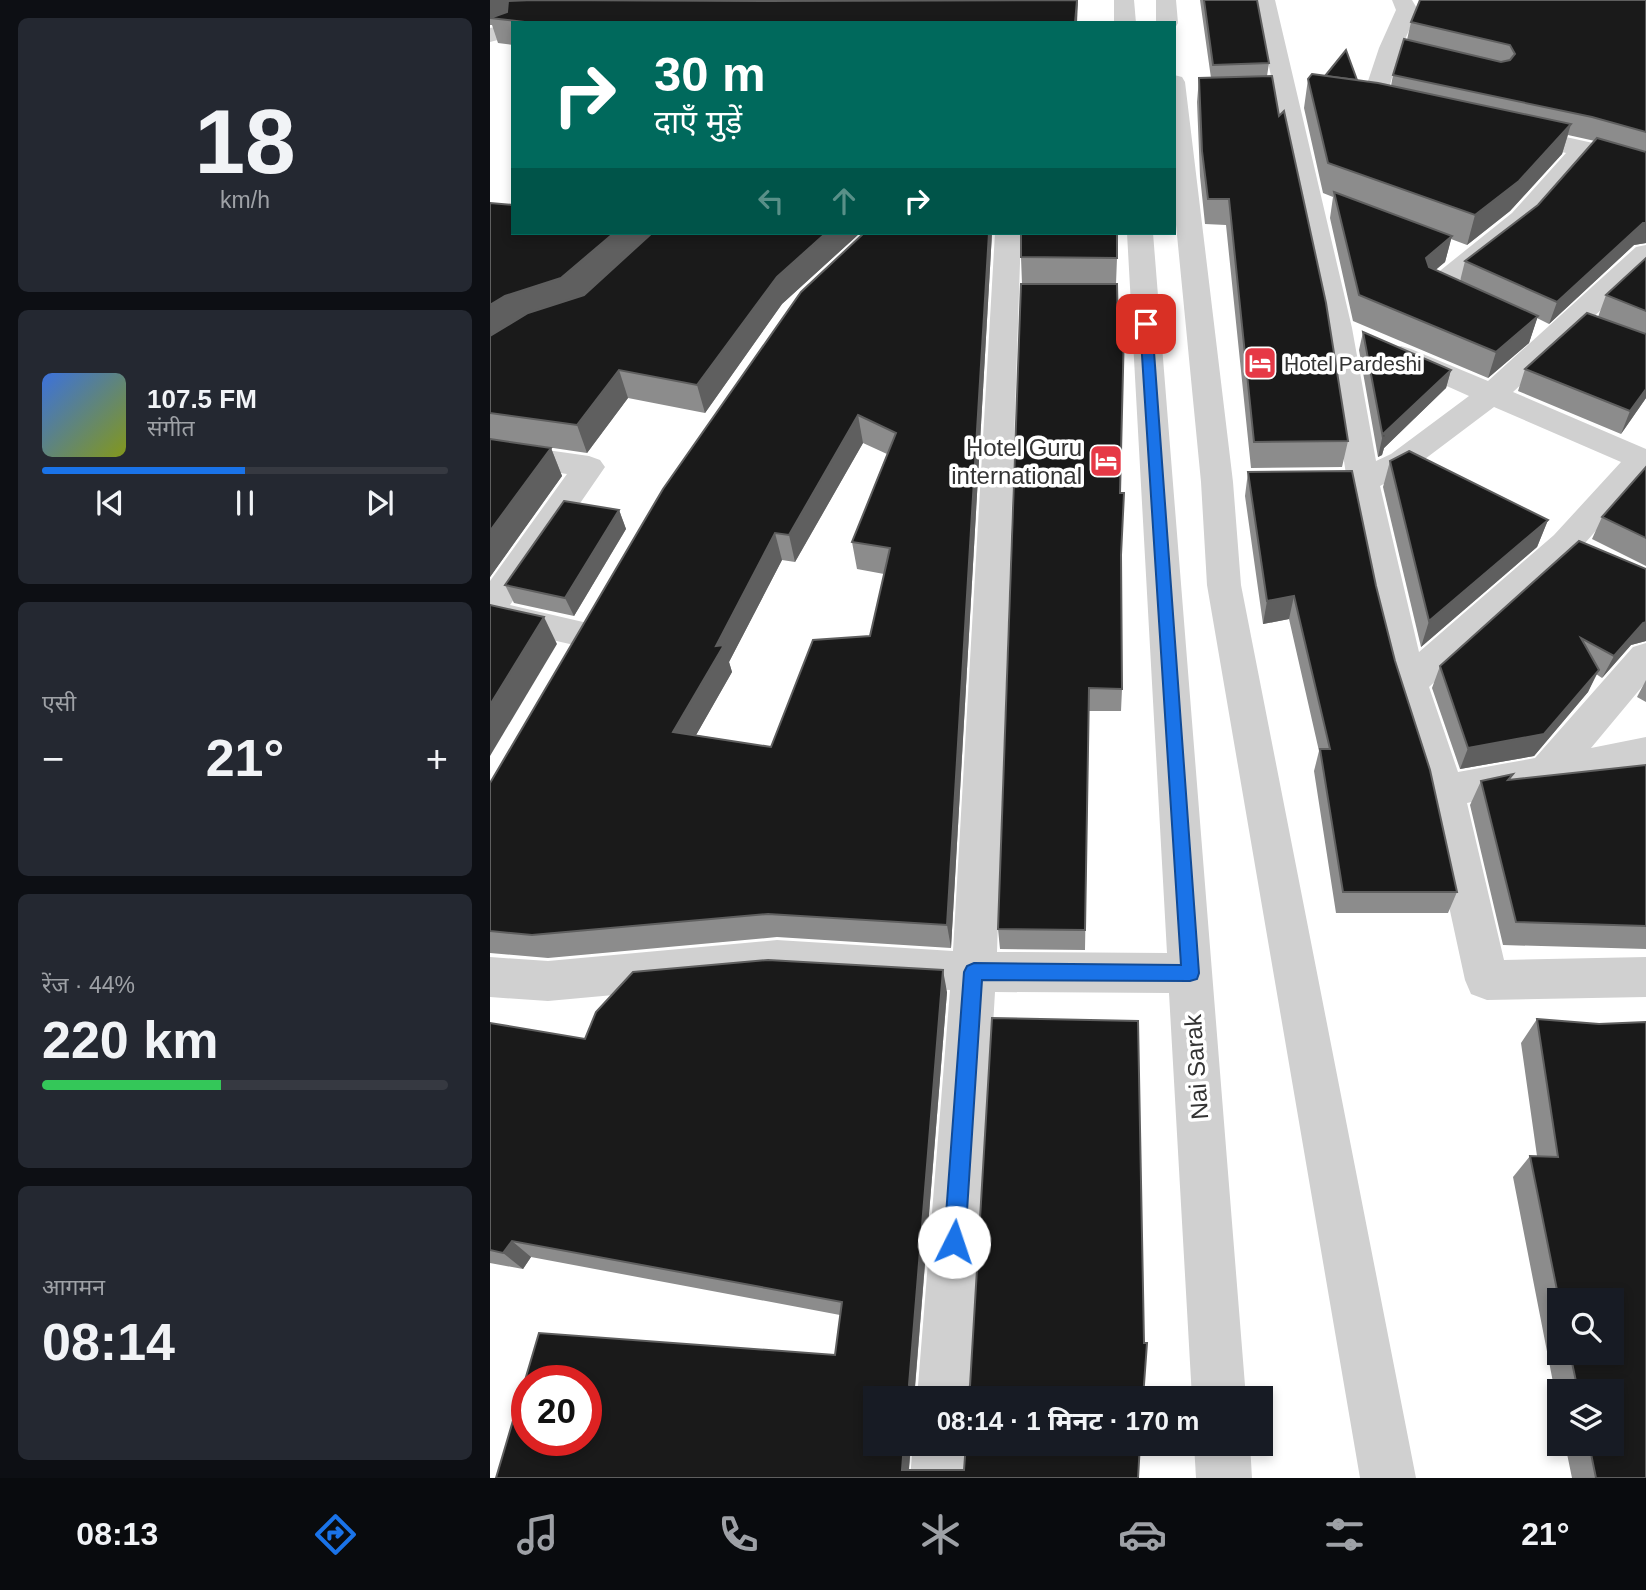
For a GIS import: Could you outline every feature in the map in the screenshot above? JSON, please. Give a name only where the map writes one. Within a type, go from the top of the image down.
[{"type":"street","points":[[1124,0],[1125,21]]},
{"type":"street","points":[[1166,0],[1167,21]]},
{"type":"street","points":[[1265,0],[1283,91],[1321,204],[1338,328],[1349,481],[1444,791],[1487,980],[1646,977]]},
{"type":"street","points":[[1373,102],[1390,48],[1407,10],[1402,0]]},
{"type":"street","points":[[490,35],[511,30]]},
{"type":"street","points":[[1390,48],[1469,67]]},
{"type":"street","points":[[1185,89],[1230,482],[1224,584],[1388,1478]]},
{"type":"street","points":[[1347,98],[1399,107]]},
{"type":"street","points":[[1492,128],[1584,148],[1646,166]]},
{"type":"street","points":[[1495,313],[1435,286],[1456,253],[1521,219],[1584,148]]},
{"type":"street","points":[[945,1386],[1020,295],[1008,235]]},
{"type":"street","name":"Nai Sarak","points":[[1140,235],[1131,297],[1164,590],[1218,1386]]},
{"type":"street","points":[[1349,481],[1402,461],[1489,395],[1565,330],[1646,253]]},
{"type":"street","points":[[1338,328],[1639,458],[1640,470],[1577,549],[1409,683]]},
{"type":"street","points":[[490,452],[589,467],[490,607]]},
{"type":"street","points":[[1402,461],[1437,479]]},
{"type":"street","points":[[1531,526],[1577,549]]},
{"type":"street","points":[[1164,590],[1224,584]]},
{"type":"street","points":[[490,614],[583,635]]},
{"type":"street","points":[[1547,772],[1646,657]]},
{"type":"street","points":[[1444,791],[1646,752]]},
{"type":"street","points":[[490,977],[548,981],[777,960],[974,972],[1190,973]]},
{"type":"street","points":[[938,1478],[939,1456]]},
{"type":"street","points":[[1223,1456],[1224,1478]]},
{"type":"building","points":[[1077,0],[1075,21],[516,21],[490,18],[507,12],[508,1]]},
{"type":"building","points":[[1204,0],[1257,0],[1269,63],[1213,65]]},
{"type":"building","points":[[1420,0],[1646,0],[1646,132],[1592,117],[1393,75],[1404,39],[1501,62],[1510,60],[1515,54],[1510,45],[1411,22]]},
{"type":"building","points":[[1346,50],[1357,80],[1325,76]]},
{"type":"building","points":[[1312,74],[1378,83],[1571,124],[1519,181],[1475,215],[1328,163],[1308,79]]},
{"type":"building","points":[[1272,76],[1279,116],[1284,111],[1326,303],[1348,441],[1254,442],[1229,199],[1208,199],[1202,151],[1199,78]]},
{"type":"building","points":[[1597,138],[1646,152],[1646,223],[1557,302],[1465,261],[1538,205]]},
{"type":"building","points":[[1334,192],[1452,236],[1426,258],[1429,267],[1538,316],[1496,352],[1359,295]]},
{"type":"building","points":[[490,203],[511,205],[511,235],[612,235],[561,278],[505,296],[490,305]]},
{"type":"building","points":[[650,235],[824,235],[777,277],[697,385],[619,370],[577,425],[490,413],[490,336],[528,313],[584,295]]},
{"type":"building","points":[[862,235],[989,235],[947,925],[768,914],[532,935],[490,931],[490,783],[663,489],[801,292]],"holes":[[[858,415],[896,433],[852,542],[890,548],[870,636],[813,640],[771,747],[673,732],[724,645],[716,646],[775,533],[789,535]]]},
{"type":"building","points":[[1021,235],[1117,235],[1117,258],[1021,257]]},
{"type":"building","points":[[1646,258],[1646,311],[1606,295]]},
{"type":"building","points":[[1021,284],[1117,284],[1118,330],[1124,330],[1120,493],[1124,493],[1121,555],[1122,689],[1089,688],[1085,930],[998,929]]},
{"type":"building","points":[[1587,313],[1646,334],[1646,389],[1630,411],[1525,369]]},
{"type":"building","points":[[1363,332],[1451,370],[1383,434],[1387,436],[1383,438]]},
{"type":"building","points":[[490,439],[551,448],[490,531]]},
{"type":"building","points":[[1409,451],[1548,520],[1429,621],[1390,461]]},
{"type":"building","points":[[1646,467],[1646,538],[1602,517]]},
{"type":"building","points":[[1352,471],[1376,586],[1395,661],[1430,770],[1457,892],[1343,892],[1320,749],[1330,749],[1294,596],[1267,601],[1248,472]]},
{"type":"building","points":[[564,501],[619,510],[565,598],[505,585]]},
{"type":"building","points":[[1579,541],[1646,569],[1646,622],[1614,656],[1581,638],[1599,670],[1544,734],[1468,748],[1440,666]]},
{"type":"building","points":[[490,605],[544,617],[490,705]]},
{"type":"building","points":[[1646,765],[1646,926],[1516,922],[1481,781],[1513,774],[1508,780]]},
{"type":"building","points":[[768,960],[943,970],[910,1386],[863,1386],[863,1456],[903,1456],[902,1470],[964,1470],[965,1456],[1139,1456],[1138,1478],[496,1478],[511,1427],[511,1456],[602,1456],[602,1365],[530,1365],[539,1333],[835,1355],[842,1302],[512,1241],[503,1253],[490,1250],[490,1023],[585,1039],[596,1012],[633,972]]},
{"type":"building","points":[[992,1018],[1138,1021],[1144,1343],[1147,1343],[1144,1386],[970,1386]]},
{"type":"building","points":[[1537,1019],[1599,1024],[1646,1022],[1646,1478],[1596,1478],[1591,1456],[1624,1456],[1624,1379],[1575,1379],[1573,1365],[1624,1365],[1624,1288],[1557,1288],[1530,1156],[1558,1157]]},
{"type":"place","name":"Hotel Pardeshi","points":[[1260,363]]},
{"type":"place","name":"Hotel Guru international","points":[[1106,461]]},
{"type":"route","points":[[954,1242],[974,972],[1190,973],[1146,324]]}]
